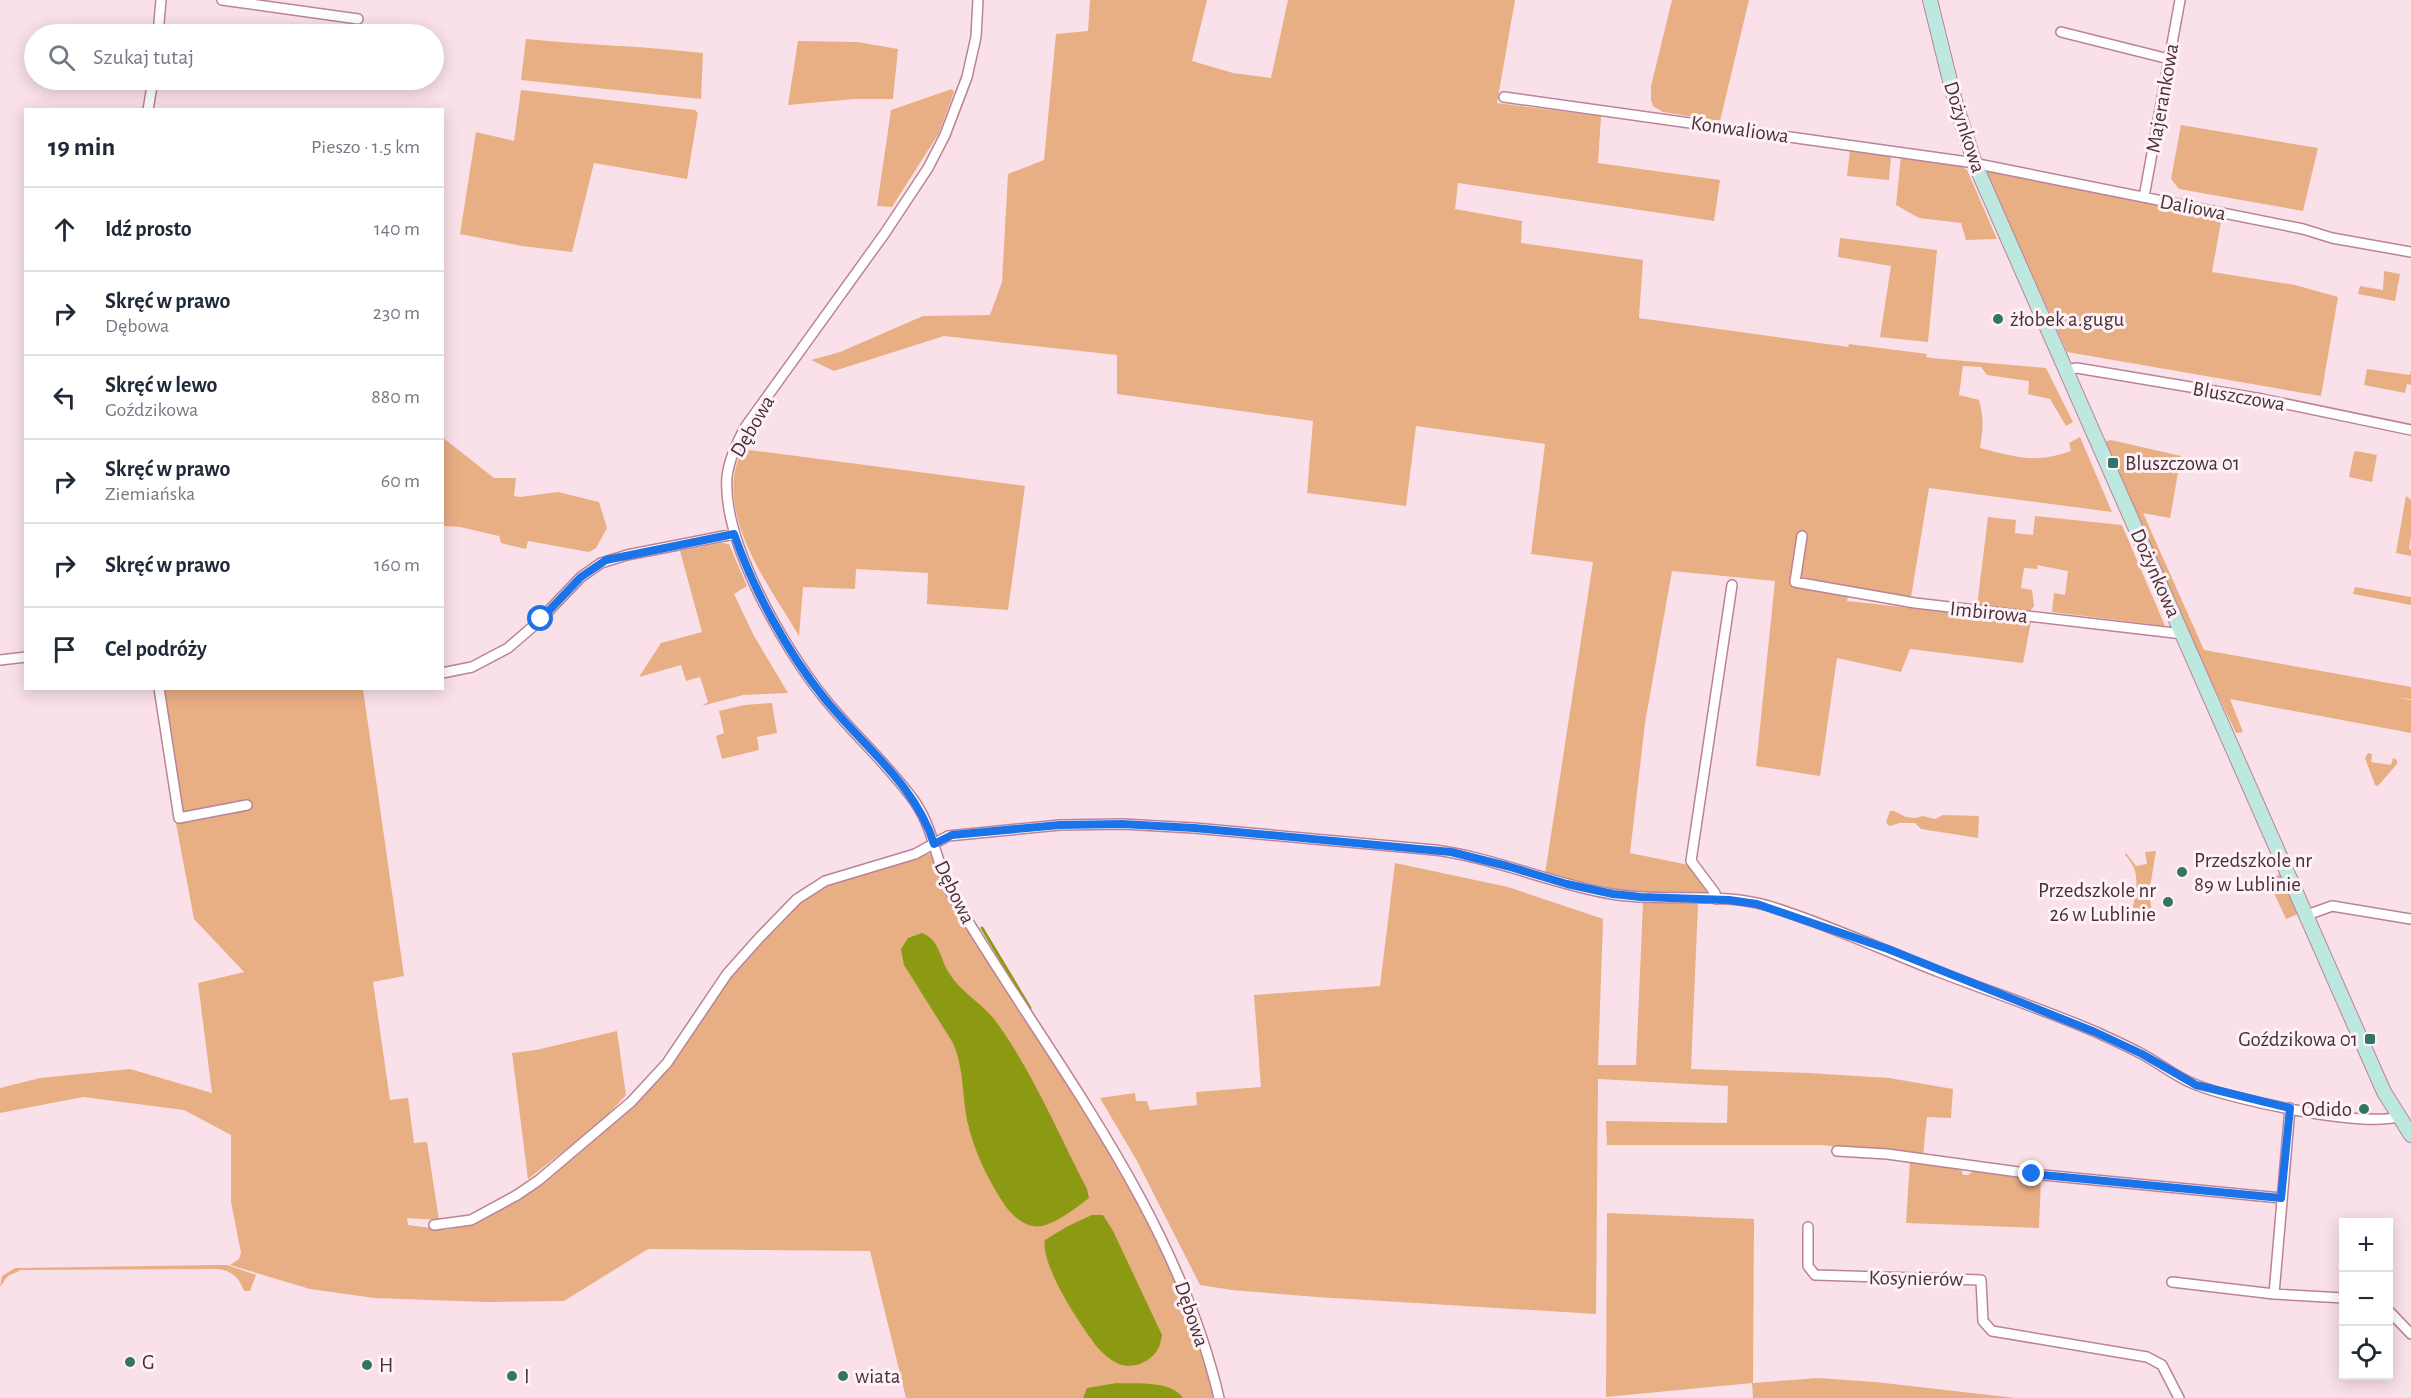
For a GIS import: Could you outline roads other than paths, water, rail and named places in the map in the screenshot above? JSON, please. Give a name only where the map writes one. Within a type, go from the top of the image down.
[{"type":"street","points":[[159,24],[161,0]]},
{"type":"street","points":[[222,0],[358,19]]},
{"type":"street","name":"Dębowa","points":[[978,0],[976,37],[967,77],[935,154],[885,233],[753,416],[731,459],[727,498],[734,534],[752,575],[794,655],[824,698],[915,802],[927,823],[941,873],[952,895],[1143,1199],[1190,1304],[1219,1398]]},
{"type":"street","name":"Dożynkowa","points":[[1930,0],[1956,105],[1975,164],[2384,1092],[2407,1116],[2411,1135]]},
{"type":"street","name":"Majerankowa","points":[[2144,197],[2180,0]]},
{"type":"street","points":[[2061,32],[2169,59]]},
{"type":"street","points":[[148,108],[151,90]]},
{"type":"street","name":"Konwaliowa","points":[[1504,97],[1834,142],[1975,164]]},
{"type":"street","name":"Daliowa","points":[[1975,164],[2304,229],[2332,238],[2411,252]]},
{"type":"street","name":"Bluszczowa","points":[[2066,370],[2077,368],[2262,399],[2411,430]]},
{"type":"street","points":[[444,673],[479,664],[508,648],[537,623],[581,577],[601,563],[627,555],[734,534]]},
{"type":"street","name":"Imbirowa","points":[[1802,536],[1795,582],[1915,603],[2183,634]]},
{"type":"street","points":[[1716,899],[1715,893],[1691,861],[1732,585]]},
{"type":"street","points":[[0,660],[24,657]]},
{"type":"street","points":[[159,690],[179,818],[247,805]]},
{"type":"street","points":[[434,1225],[471,1220],[517,1195],[539,1180],[632,1102],[667,1064],[727,974],[780,915],[805,892],[825,880],[915,855],[952,835],[1060,825],[1122,824],[1206,829],[1451,852],[1567,884],[1613,894],[1716,899],[1757,904],[1798,916],[1888,949],[2095,1032],[2142,1054],[2196,1085],[2290,1108],[2362,1120],[2377,1121],[2407,1116]]},
{"type":"street","points":[[2307,915],[2332,906],[2411,919]]},
{"type":"street","points":[[2274,1294],[2290,1108]]},
{"type":"street","points":[[1837,1151],[1887,1154],[2032,1174],[2281,1198]]},
{"type":"street","name":"Kosynierów","points":[[1808,1227],[1808,1266],[1815,1275],[1981,1280],[1983,1321],[1992,1331],[2147,1357],[2162,1365],[2179,1398]]},
{"type":"street","points":[[2172,1282],[2274,1294],[2339,1298]]},
{"type":"street","points":[[2393,1315],[2411,1334]]},
{"type":"waterway","points":[[982,928],[1030,1008]]},
{"type":"place","name":"żłobek a.gugu","points":[[1998,319]]},
{"type":"place","name":"Bluszczowa 01","points":[[2113,463]]},
{"type":"place","name":"Przedszkole nr 89 w Lublinie","points":[[2182,872]]},
{"type":"place","name":"Przedszkole nr 26 w Lublinie","points":[[2168,902]]},
{"type":"place","name":"Goździkowa 01","points":[[2370,1039]]},
{"type":"place","name":"Odido","points":[[2364,1109]]},
{"type":"place","name":"G","points":[[130,1362]]},
{"type":"place","name":"H","points":[[367,1365]]},
{"type":"place","name":"I","points":[[512,1376]]},
{"type":"place","name":"wiata","points":[[843,1376]]}]
